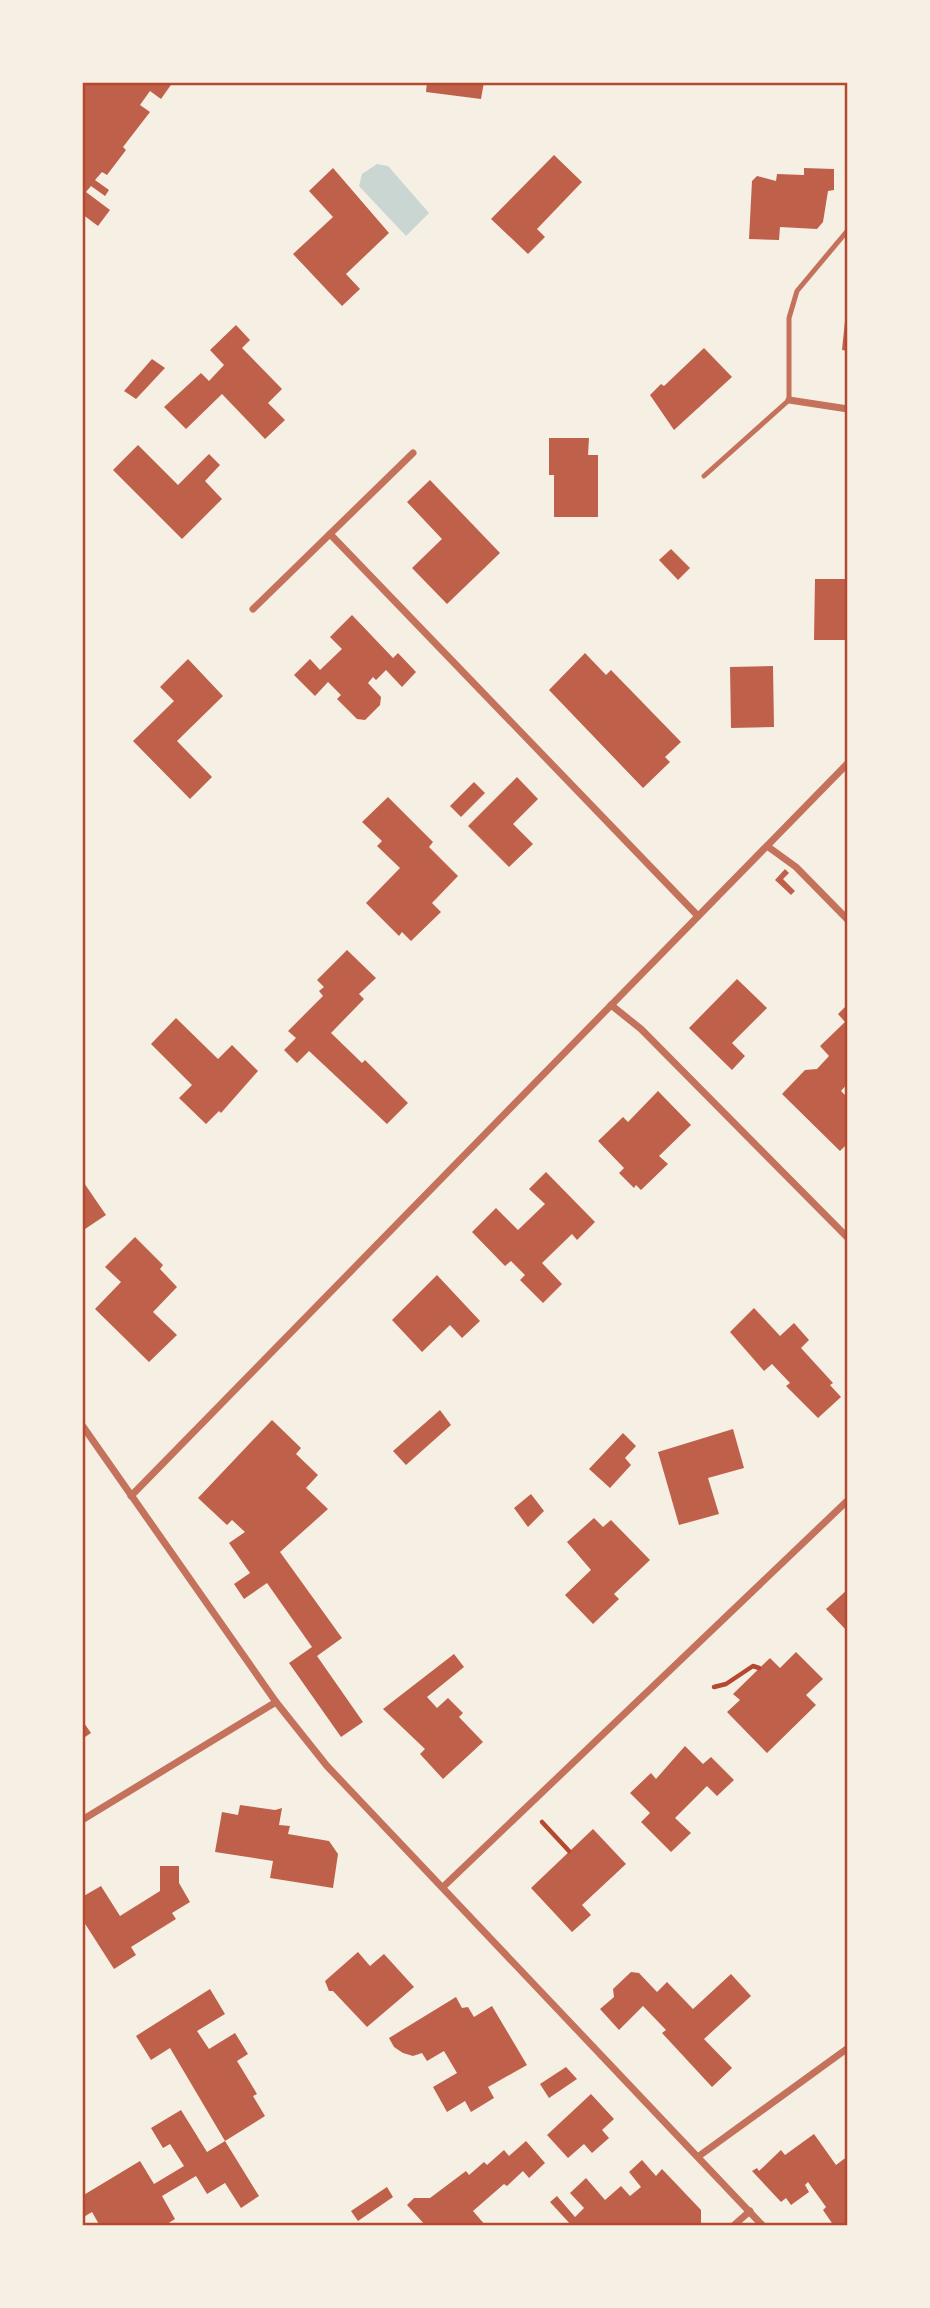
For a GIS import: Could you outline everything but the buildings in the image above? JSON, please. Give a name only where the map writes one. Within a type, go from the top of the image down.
[{"type":"street","points":[[789,400],[848,409]]},
{"type":"street","points":[[253,609],[413,453]]},
{"type":"street","points":[[330,534],[698,916]]},
{"type":"street","points":[[131,1496],[848,763]]},
{"type":"street","points":[[767,845],[796,867],[848,920]]},
{"type":"street","points":[[611,1005],[641,1029],[848,1238]]},
{"type":"street","points":[[82,1425],[276,1702],[327,1766],[763,2226]]},
{"type":"street","points":[[443,1887],[846,1502]]},
{"type":"street","points":[[82,1821],[276,1702]]},
{"type":"street","points":[[699,2156],[848,2048]]},
{"type":"street","points":[[733,2226],[750,2211]]},
{"type":"lane","points":[[704,476],[789,400],[789,318],[796,291],[848,230]]},
{"type":"path","points":[[714,1687],[726,1684],[753,1666],[759,1668]]},
{"type":"path","points":[[524,1809],[542,1822],[569,1852]]},
{"type":"shaded area","points":[[377,164],[388,166],[429,213],[406,236],[359,186],[362,174]]}]
